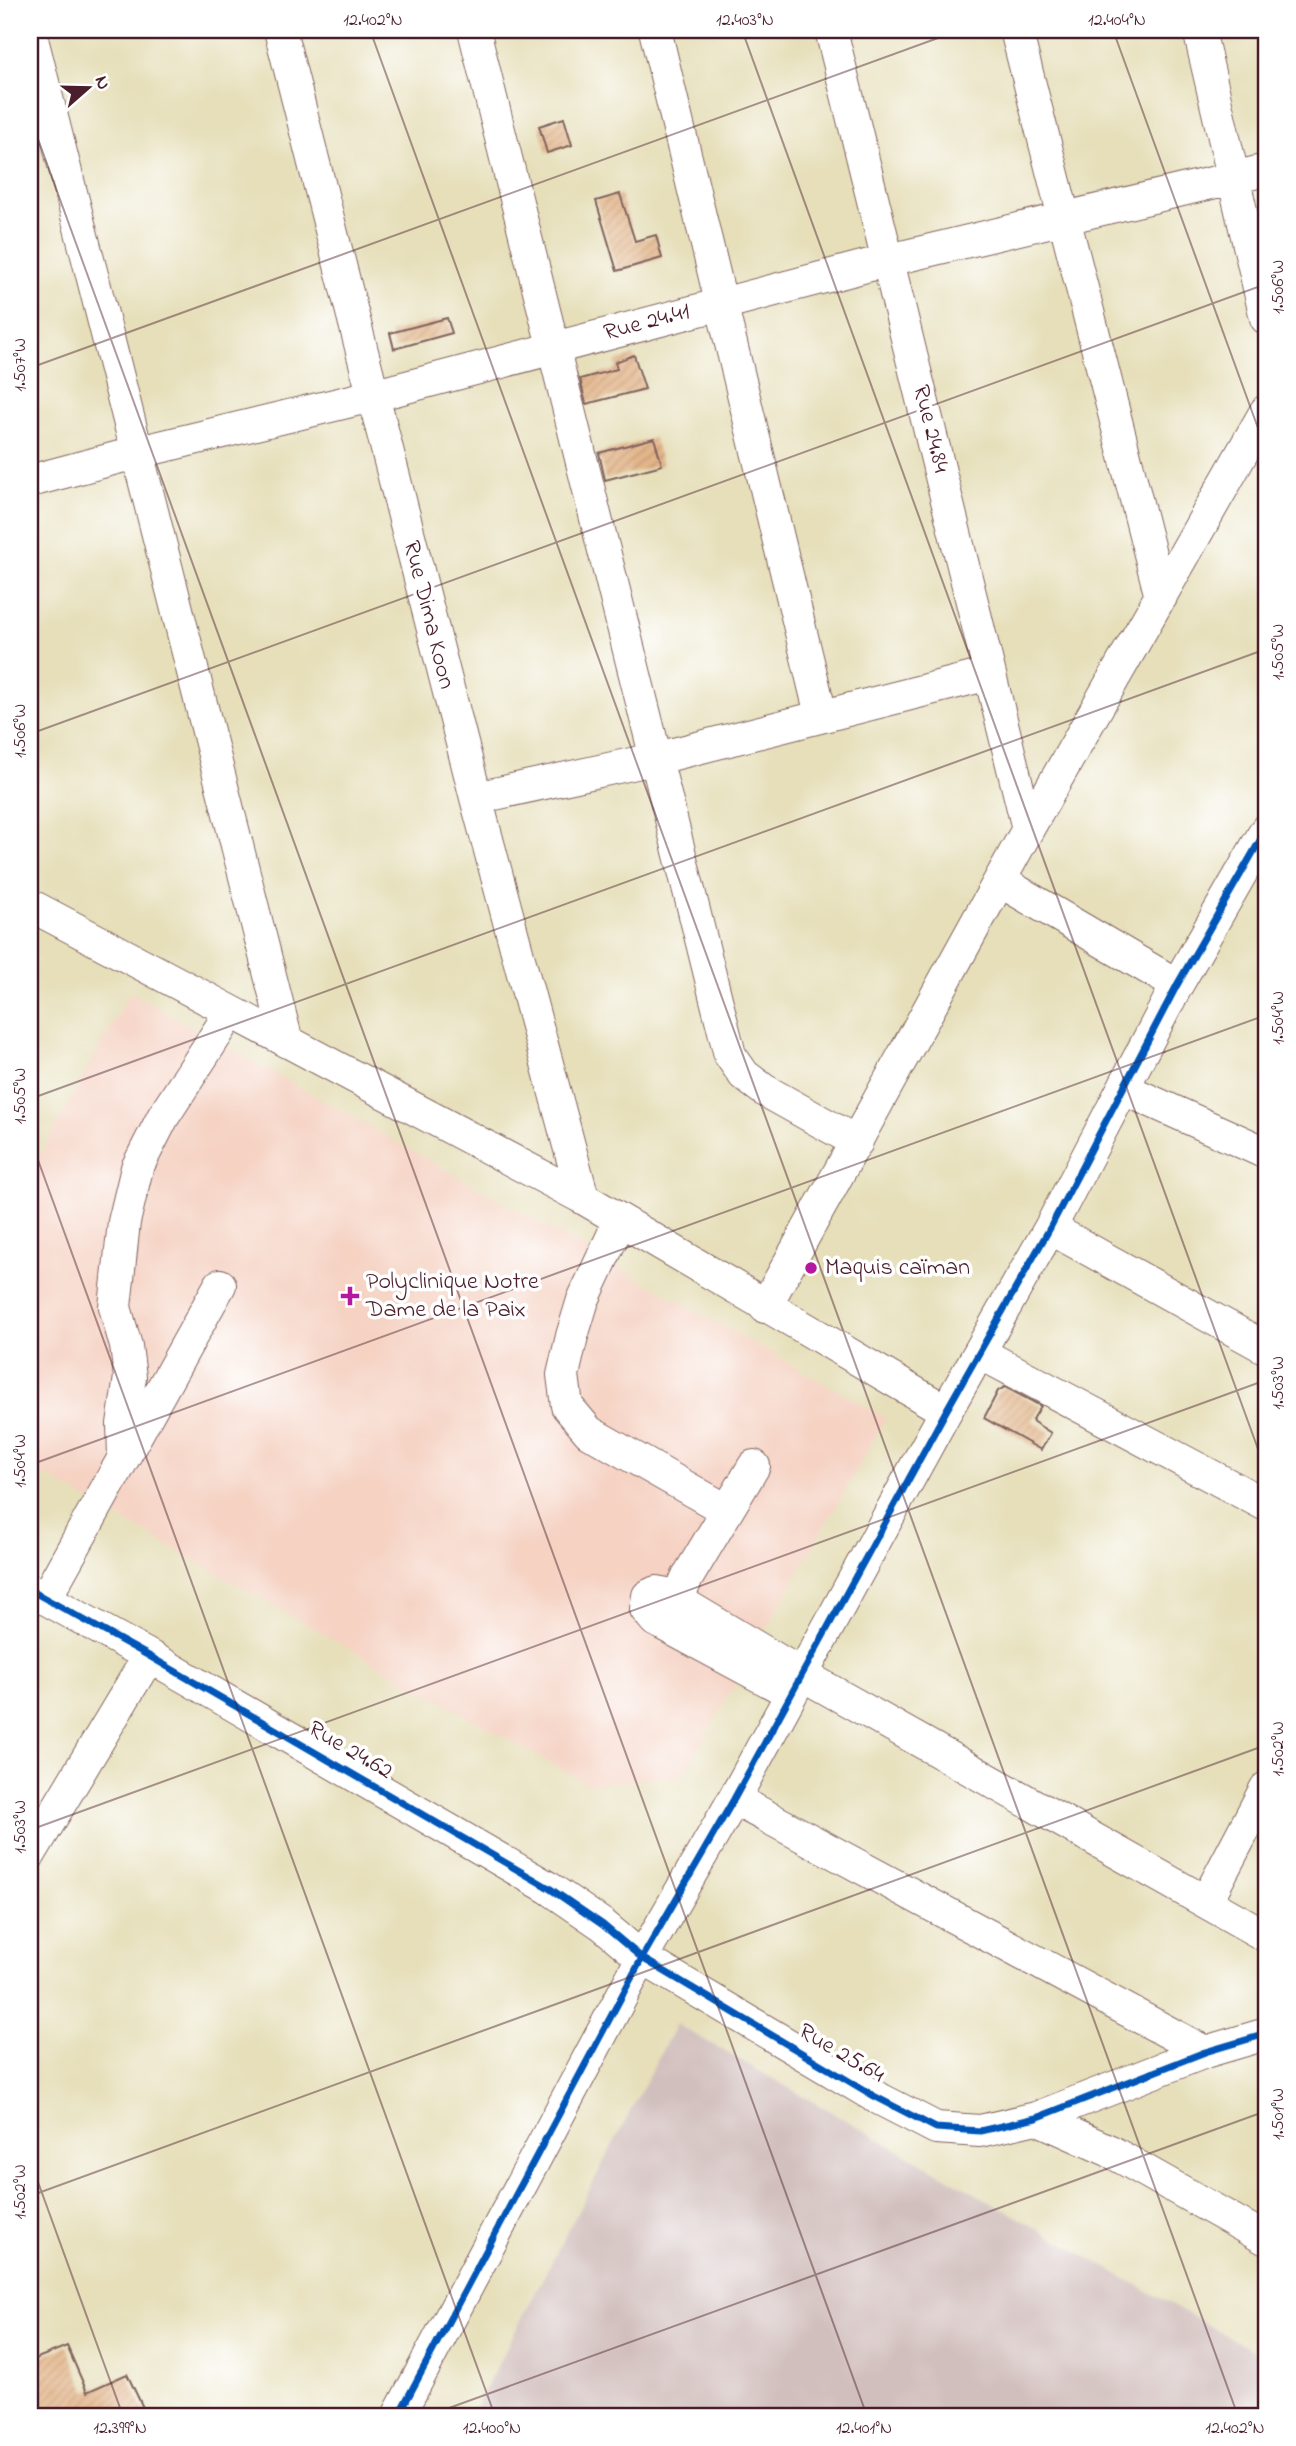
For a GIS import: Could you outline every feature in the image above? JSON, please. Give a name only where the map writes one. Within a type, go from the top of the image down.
[{"type":"street","name":"Rue Dima Koon","points":[[280,30],[475,798],[583,1198]]},
{"type":"street","points":[[474,30],[730,1055],[744,1075],[764,1090],[857,1143]]},
{"type":"street","points":[[654,30],[821,715]]},
{"type":"street","name":"Rue 24.84","points":[[831,30],[1028,829]]},
{"type":"street","points":[[1016,30],[1161,597]]},
{"type":"street","points":[[1199,30],[1266,318]]},
{"type":"street","points":[[30,31],[135,453],[287,1042]]},
{"type":"street","name":"Rue 24.41","points":[[30,481],[372,396],[889,260],[1266,170]]},
{"type":"street","points":[[765,1307],[1028,829],[1266,411]]},
{"type":"street","points":[[475,798],[654,759],[989,674]]},
{"type":"street","points":[[398,2416],[642,1958],[734,1799],[946,1411],[1050,1228],[1177,985],[1255,880],[1266,830]]},
{"type":"street","points":[[1000,881],[1177,985]]},
{"type":"street","points":[[30,905],[583,1198],[946,1411]]},
{"type":"street","points":[[124,1457],[123,1424],[130,1377],[126,1346],[115,1307],[124,1222],[130,1195],[137,1168],[163,1117],[231,1012]]},
{"type":"street","points":[[1124,1089],[1266,1153]]},
{"type":"street","points":[[620,1220],[583,1300],[572,1336],[563,1376],[567,1406],[589,1432],[726,1510]]},
{"type":"street","points":[[1050,1228],[1266,1348]]},
{"type":"street","points":[[37,1595],[124,1457],[220,1285]]},
{"type":"street","points":[[980,1353],[1266,1505]]},
{"type":"street","points":[[754,1466],[687,1578],[672,1613],[796,1684],[1266,1936]]},
{"type":"street","name":"Rue 24.62","points":[[37,1595],[149,1656],[548,1888],[603,1924],[642,1958]]},
{"type":"street","points":[[30,1854],[149,1656]]},
{"type":"street","points":[[1206,1902],[1266,1788]]},
{"type":"street","points":[[734,1799],[1205,2052]]},
{"type":"street","name":"Rue 25.64","points":[[642,1958],[874,2096],[936,2127],[980,2131],[1036,2118],[1205,2052],[1266,2034]]},
{"type":"street","points":[[1036,2118],[1110,2151],[1266,2239]]},
{"type":"shaded area","name":"Polyclinique Notre Dame de la Paix","points":[[130,992],[886,1418],[683,1775],[587,1784],[30,1467],[30,1174]]},
{"type":"shaded area","points":[[676,2024],[1266,2358],[1266,2416],[471,2416]]},
{"type":"building","points":[[564,118],[572,145],[547,153],[539,126]]},
{"type":"building","points":[[620,194],[635,241],[656,235],[662,258],[617,271],[596,201]]},
{"type":"building","points":[[447,318],[452,333],[394,349],[390,333]]},
{"type":"building","points":[[634,355],[645,389],[586,404],[580,379],[617,369],[615,362]]},
{"type":"building","points":[[654,438],[662,465],[605,480],[599,453]]},
{"type":"building","points":[[1005,1387],[1041,1406],[1032,1421],[1051,1433],[1041,1450],[984,1418],[998,1391]]},
{"type":"building","points":[[67,2346],[87,2392],[127,2374],[147,2416],[30,2416],[30,2361]]},
{"type":"cycle path","points":[[398,2416],[642,1958],[734,1799],[946,1411],[1050,1228],[1177,985],[1266,830]]},
{"type":"cycle path","points":[[30,1590],[549,1888],[603,1925],[642,1958],[874,2096],[936,2128],[980,2131],[1036,2118],[1205,2052],[1266,2034]]},
{"type":"place","name":"Maquis caïman","points":[[811,1268]]},
{"type":"place","name":"Polyclinique Notre Dame de la Paix","points":[[350,1296]]}]
